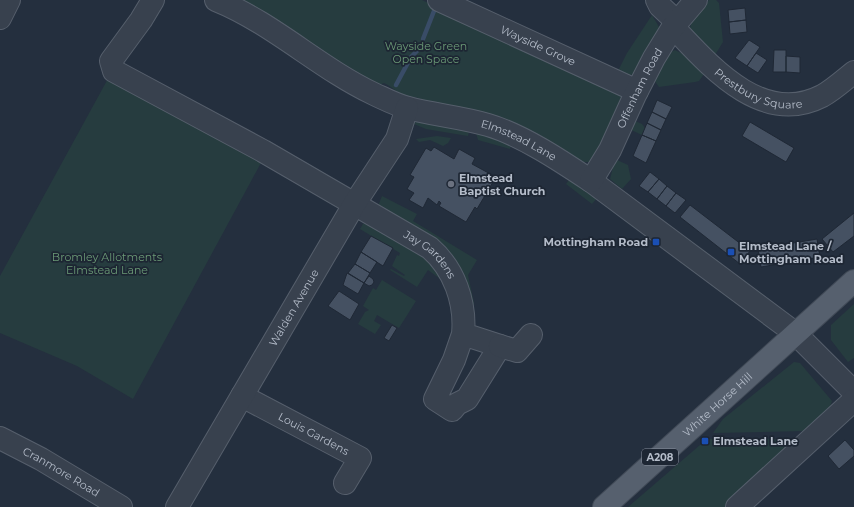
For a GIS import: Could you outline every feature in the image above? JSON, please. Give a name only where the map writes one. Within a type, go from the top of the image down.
[{"type":"main road","name":"A208","points":[[795,333],[854,281]]},
{"type":"main road","name":"White Horse Hill","points":[[604,507],[795,333]]},
{"type":"street","points":[[0,18],[9,0]]},
{"type":"street","name":"Jay Gardens","points":[[153,0],[141,20],[111,61],[114,72],[263,151],[355,203],[430,248],[439,256],[458,290],[464,323],[463,334],[454,360],[431,404],[452,410],[457,404],[467,399],[500,346]]},
{"type":"street","name":"Elmstead Lane","points":[[216,0],[252,19],[349,81],[407,108],[465,119],[498,128],[559,160],[591,181],[795,333],[850,379]]},
{"type":"street","name":"Prestbury Square","points":[[657,0],[690,46],[744,92],[757,99],[771,103],[804,103],[823,96],[854,72]]},
{"type":"street","name":"Offenham Road","points":[[591,181],[610,150],[654,58],[675,25],[696,0]]},
{"type":"street","name":"Wayside Grove","points":[[449,2],[637,91]]},
{"type":"street","name":"Walden Avenue","points":[[178,507],[355,203],[397,139],[407,108]]},
{"type":"street","points":[[463,334],[517,351],[531,336]]},
{"type":"street","name":"Louis Gardens","points":[[242,396],[360,458],[345,483]]},
{"type":"street","points":[[737,507],[854,400]]},
{"type":"street","name":"Cranmore Road","points":[[0,438],[41,459],[121,507]]},
{"type":"green space","name":"Wayside Green Open Space","points":[[226,0],[422,0],[622,95],[601,145],[590,162],[583,162],[546,140],[415,97],[411,99],[407,98],[384,83],[379,85],[373,82]]},
{"type":"green space","points":[[709,0],[716,0],[719,3],[723,42],[715,55],[690,28],[692,21]]},
{"type":"green space","points":[[652,15],[659,27],[658,32],[634,74],[627,76],[617,73],[627,53]]},
{"type":"green space","points":[[675,50],[685,55],[704,74],[699,81],[659,87],[654,80],[671,52]]},
{"type":"green space","name":"Bromley Allotments Elmstead Lane","points":[[110,75],[262,161],[133,399],[77,366],[0,333],[0,276]]},
{"type":"green space","points":[[633,120],[642,124],[645,128],[642,135],[629,129]]},
{"type":"green space","points":[[417,121],[469,131],[468,136],[426,129],[414,124]]},
{"type":"green space","points":[[476,133],[512,142],[510,149],[478,140]]},
{"type":"green space","points":[[437,136],[451,138],[448,143],[443,146],[430,140],[419,142],[416,139]]},
{"type":"green space","points":[[615,159],[628,165],[631,179],[622,189],[610,179]]},
{"type":"green space","points":[[572,176],[598,197],[592,204],[566,184]]},
{"type":"green space","points":[[382,196],[417,214],[413,221],[477,260],[468,275],[474,303],[471,310],[467,298],[378,206]]},
{"type":"green space","points":[[367,222],[427,258],[443,281],[428,270],[417,287],[390,270],[391,269],[404,276],[405,275],[392,266],[397,255],[399,256],[400,253],[360,229],[363,224]]},
{"type":"green space","points":[[382,280],[416,301],[399,328],[377,315],[374,321],[381,325],[375,334],[358,324],[365,312],[369,310],[363,306],[373,288],[376,290]]},
{"type":"green space","points":[[854,304],[854,358],[848,362],[831,340],[831,325]]},
{"type":"green space","points":[[794,362],[800,363],[832,401],[830,407],[804,431],[713,433],[723,419]]},
{"type":"green space","points":[[707,439],[802,439],[725,507],[628,507]]},
{"type":"building","points":[[745,8],[746,20],[729,22],[728,10]]},
{"type":"building","points":[[746,20],[747,32],[730,34],[729,22]]},
{"type":"building","points":[[749,40],[760,47],[747,66],[735,58]]},
{"type":"building","points":[[774,50],[786,50],[786,72],[773,72]]},
{"type":"building","points":[[756,53],[767,60],[758,73],[747,66]]},
{"type":"building","points":[[786,56],[800,57],[800,73],[786,72]]},
{"type":"building","points":[[657,100],[672,107],[666,119],[652,112]]},
{"type":"building","points":[[652,112],[666,119],[661,130],[647,123]]},
{"type":"building","points":[[750,122],[794,148],[786,162],[742,136]]},
{"type":"building","points":[[647,123],[661,130],[656,141],[642,135]]},
{"type":"building","points":[[642,135],[656,141],[646,163],[633,156]]},
{"type":"building","name":"Elmstead Baptist Church","points":[[434,147],[454,159],[459,149],[475,158],[472,164],[496,177],[477,209],[475,207],[466,222],[439,206],[441,203],[439,201],[437,205],[428,198],[423,208],[409,200],[414,193],[407,189],[414,177],[410,175],[426,148],[431,151]]},
{"type":"building","points":[[650,172],[659,179],[648,192],[639,186]]},
{"type":"building","points":[[659,179],[667,186],[657,199],[648,192]]},
{"type":"building","points":[[667,186],[676,193],[666,206],[657,199]]},
{"type":"building","points":[[676,193],[686,200],[675,213],[666,206]]},
{"type":"building","points":[[690,205],[750,251],[740,264],[680,217]]},
{"type":"building","points":[[854,213],[854,236],[833,252],[822,239]]},
{"type":"building","points":[[371,236],[393,248],[383,266],[361,252]]},
{"type":"building","points":[[817,239],[820,257],[761,267],[758,249]]},
{"type":"building","points":[[361,252],[377,262],[370,273],[355,264]]},
{"type":"building","points":[[355,264],[370,273],[364,283],[348,273]]},
{"type":"building","points":[[347,273],[364,283],[358,294],[343,285]]},
{"type":"building","points":[[369,276],[374,282],[369,286],[364,283]]},
{"type":"building","points":[[339,291],[359,304],[350,320],[328,306]]},
{"type":"building","points":[[392,325],[397,328],[389,341],[384,338]]},
{"type":"building","points":[[845,440],[854,450],[854,456],[839,469],[828,456]]},
{"type":"waterway","points":[[423,39],[434,11]]},
{"type":"waterway","points":[[396,85],[411,57],[418,50]]},
{"type":"place","name":"Elmstead Baptist Church","points":[[451,184]]},
{"type":"place","name":"Mottingham Road","points":[[656,242]]},
{"type":"place","name":"Elmstead Lane / Mottingham Road","points":[[731,252]]},
{"type":"place","name":"Elmstead Lane","points":[[705,441]]}]
